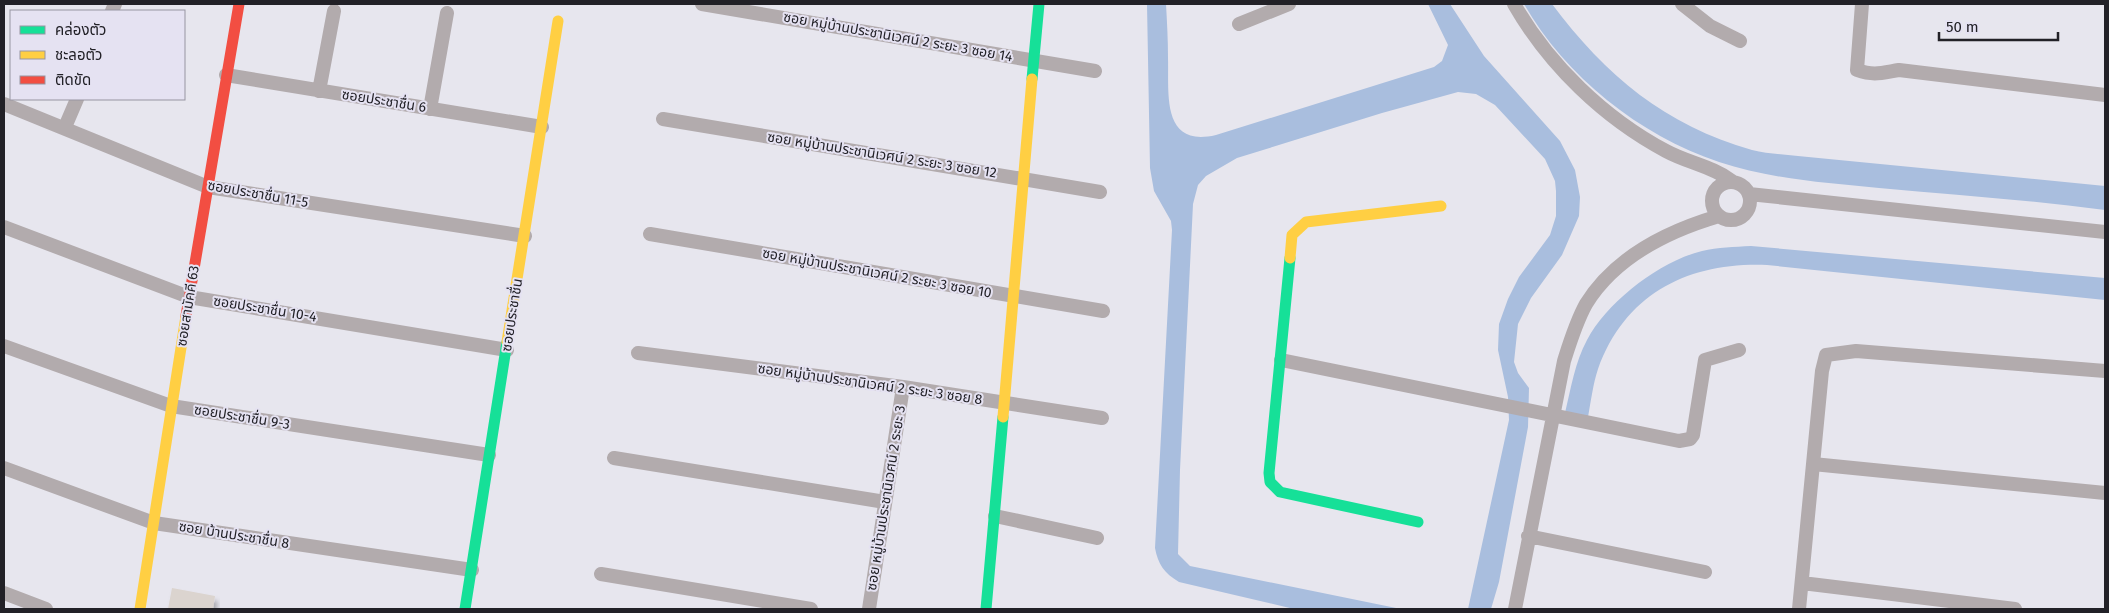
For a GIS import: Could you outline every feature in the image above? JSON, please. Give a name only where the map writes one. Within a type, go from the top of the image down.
[{"type":"street","name":"ซอยสามัคคี 63","points":[[140,609],[171,406],[238,4]]},
{"type":"street","name":"ซอย หมู่บ้านประชานิเวศน์ 2 ระยะ 3 ซอย 14","points":[[702,4],[1095,71]]},
{"type":"street","points":[[986,609],[1039,4]]},
{"type":"street","points":[[1239,24],[1289,4]]},
{"type":"street","points":[[1514,4],[1536,37],[1591,99],[1638,135],[1668,152],[1717,170],[1732,181],[1744,186],[1749,194],[1750,202],[1744,215],[1731,220],[1719,216],[1713,208],[1712,198],[1715,189],[1722,183],[1732,181]]},
{"type":"street","points":[[1682,4],[1710,26],[1740,41]]},
{"type":"street","points":[[1862,4],[1857,70],[1873,75],[1898,70],[2105,95]]},
{"type":"street","points":[[319,91],[334,11]]},
{"type":"street","points":[[430,109],[448,13]]},
{"type":"street","name":"ซอยประชาชื่น","points":[[465,609],[558,21]]},
{"type":"street","name":"ซอยประชาชื่น 6","points":[[226,75],[542,127]]},
{"type":"street","points":[[65,127],[76,100]]},
{"type":"street","name":"ซอยประชาชื่น 11-5","points":[[4,104],[65,127],[208,187],[525,236]]},
{"type":"street","name":"ซอย หมู่บ้านประชานิเวศน์ 2 ระยะ 3 ซอย 12","points":[[663,119],[1100,192]]},
{"type":"street","points":[[1749,194],[2105,232]]},
{"type":"street","points":[[1418,522],[1280,492],[1270,482],[1269,473],[1292,235],[1306,222],[1441,206]]},
{"type":"street","points":[[1515,609],[1564,361],[1575,326],[1598,288],[1633,256],[1652,242],[1673,231],[1719,216]]},
{"type":"street","name":"ซอยประชาชื่น 10-4","points":[[4,227],[189,297],[507,350]]},
{"type":"street","name":"ซอย หมู่บ้านประชานิเวศน์ 2 ระยะ 3 ซอย 10","points":[[650,234],[1103,312]]},
{"type":"street","name":"ซอยประชาชื่น 9-3","points":[[4,346],[171,406],[489,455]]},
{"type":"street","points":[[1281,360],[1679,441],[1686,440],[1693,434],[1705,360],[1739,350]]},
{"type":"street","points":[[1799,609],[1822,371],[1826,355],[1856,351],[2105,370]]},
{"type":"street","name":"ซอย หมู่บ้านประชานิเวศน์ 2 ระยะ 3 ซอย 8","points":[[638,353],[902,387],[1102,418]]},
{"type":"street","name":"ซอย หมู่บ้านประชานิเวศน์ 2 ระยะ 3","points":[[869,609],[902,387]]},
{"type":"street","points":[[614,458],[885,502]]},
{"type":"street","points":[[1813,464],[2105,493]]},
{"type":"street","name":"ซอย บ้านประชาชื่น 8","points":[[4,468],[154,523],[472,570]]},
{"type":"street","points":[[995,516],[1097,538]]},
{"type":"street","points":[[1528,536],[1705,572]]},
{"type":"street","points":[[602,574],[811,609]]},
{"type":"street","points":[[1802,583],[2015,609]]},
{"type":"street","points":[[4,593],[46,609]]},
{"type":"water","points":[[1147,4],[1166,4],[1169,102],[1177,126],[1185,134],[1198,137],[1216,135],[1434,67],[1442,61],[1448,45],[1428,4],[1450,4],[1484,56],[1560,141],[1575,170],[1580,197],[1579,216],[1562,255],[1531,298],[1518,324],[1514,362],[1518,373],[1529,388],[1528,427],[1499,582],[1491,609],[1468,609],[1509,420],[1508,397],[1498,350],[1499,324],[1508,299],[1519,277],[1550,235],[1556,216],[1555,181],[1545,159],[1495,105],[1476,94],[1458,92],[1382,113],[1237,158],[1206,176],[1198,185],[1193,204],[1180,470],[1178,554],[1190,566],[1401,609],[1294,609],[1179,582],[1162,568],[1155,548],[1172,230],[1171,221],[1154,191],[1150,168]]},
{"type":"water","points":[[1524,4],[1552,4],[1594,54],[1640,95],[1692,127],[1721,140],[1752,150],[1769,153],[2105,186],[2105,210],[2021,200],[1819,182],[1758,173],[1719,162],[1661,136],[1607,100],[1561,56],[1541,31]]},
{"type":"water","points":[[1751,246],[2105,278],[2105,300],[1767,265],[1739,265],[1712,269],[1687,276],[1664,287],[1643,301],[1625,320],[1610,342],[1596,375],[1588,417],[1565,413],[1583,348],[1596,326],[1621,298],[1652,274],[1686,256],[1726,247]]},
{"type":"building","points":[[172,588],[215,596],[213,609],[168,609]]},
{"type":"traffic: fast","points":[[1032,79],[1039,4]]},
{"type":"traffic: fast","points":[[1290,258],[1269,473],[1270,482],[1280,492],[1418,522]]},
{"type":"traffic: fast","points":[[465,609],[507,342]]},
{"type":"traffic: fast","points":[[986,609],[1003,417]]},
{"type":"traffic: slow","points":[[507,342],[558,21]]},
{"type":"traffic: slow","points":[[1003,417],[1032,79]]},
{"type":"traffic: slow","points":[[1290,258],[1292,235],[1306,222],[1441,206]]},
{"type":"traffic: slow","points":[[140,609],[186,316]]},
{"type":"traffic: jam","points":[[186,316],[239,4]]}]
